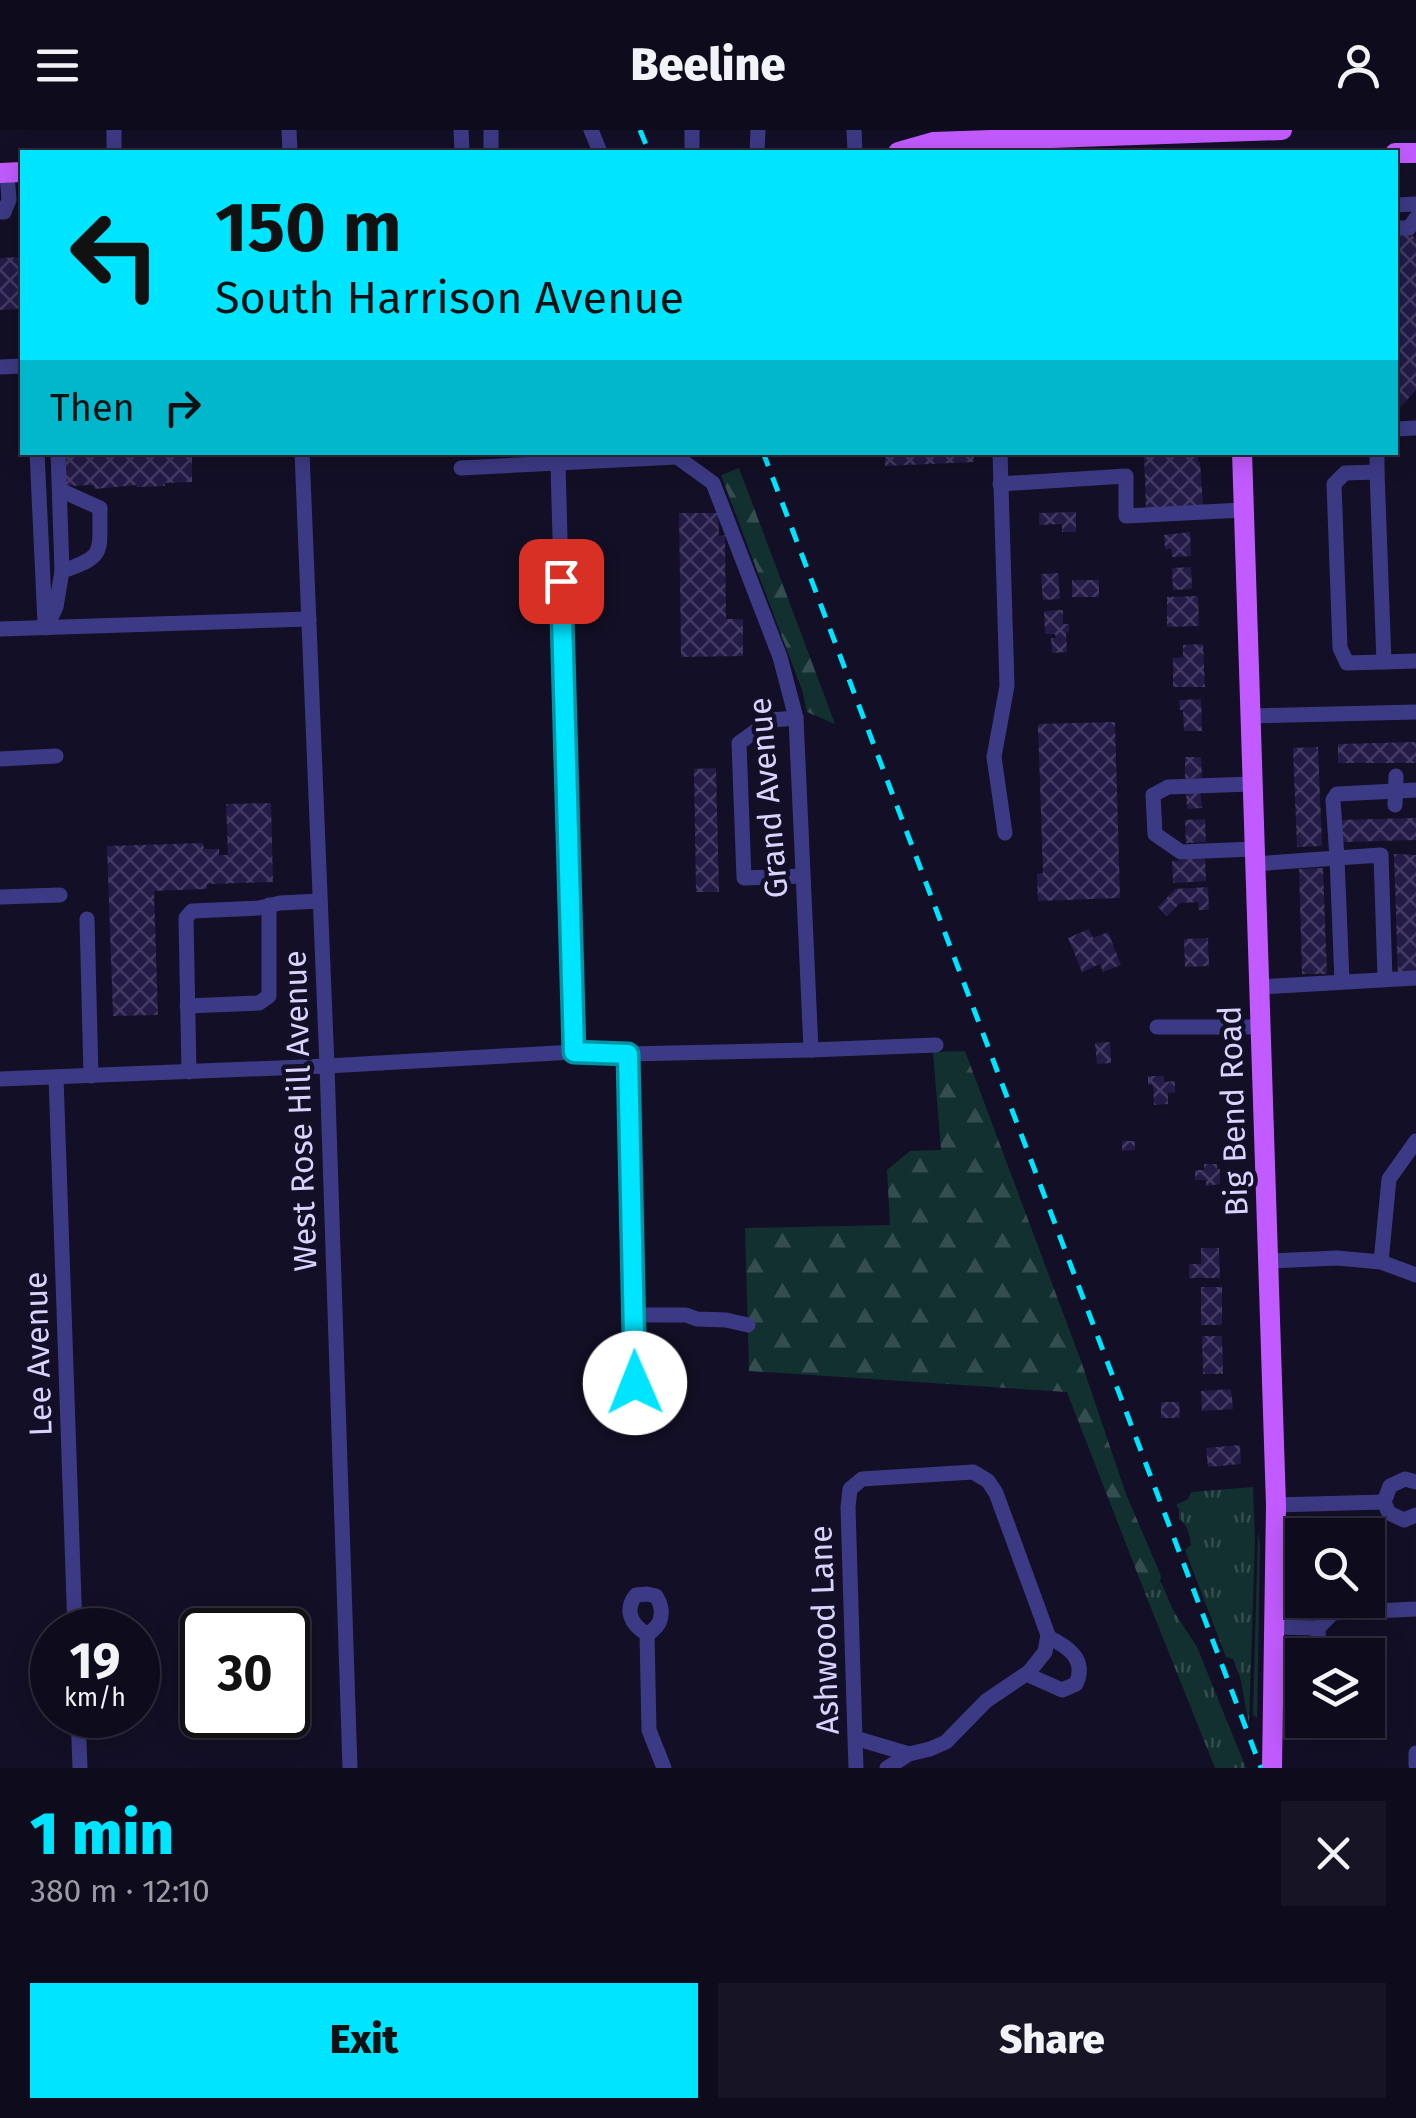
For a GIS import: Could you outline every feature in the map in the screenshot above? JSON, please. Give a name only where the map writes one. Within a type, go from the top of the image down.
[{"type":"main road","points":[[905,150],[950,136],[990,141],[1145,132],[1245,138],[1282,130]]},
{"type":"main road","name":"Big Bend Road","points":[[1242,455],[1276,1505],[1274,1762]]},
{"type":"street","points":[[0,212],[4,212],[9,200],[10,173]]},
{"type":"street","points":[[37,455],[46,628]]},
{"type":"street","points":[[46,628],[56,607],[62,571],[58,455]]},
{"type":"street","name":"West Rose Hill Avenue","points":[[302,455],[350,1768]]},
{"type":"street","points":[[462,468],[676,455]]},
{"type":"street","name":"Grand Avenue","points":[[676,455],[713,483],[780,656],[796,718],[811,1050]]},
{"type":"street","points":[[1000,455],[1007,686],[994,758],[1005,834]]},
{"type":"street","points":[[1377,455],[1384,662]]},
{"type":"street","points":[[558,464],[574,1052]]},
{"type":"street","points":[[1377,472],[1344,473],[1334,484],[1340,648],[1347,663],[1416,660]]},
{"type":"street","points":[[1000,484],[1126,476],[1126,516],[1243,510]]},
{"type":"street","points":[[60,490],[100,508],[99,549],[90,562],[62,571]]},
{"type":"street","points":[[0,630],[309,619]]},
{"type":"street","points":[[1249,716],[1416,712]]},
{"type":"street","points":[[796,718],[772,720],[739,743],[744,878],[803,876]]},
{"type":"street","points":[[0,759],[56,756]]},
{"type":"street","points":[[1252,784],[1168,787],[1153,795],[1155,834],[1180,852],[1337,858],[1381,855],[1385,978]]},
{"type":"street","points":[[1342,981],[1333,800],[1337,794],[1416,790]]},
{"type":"street","points":[[0,898],[60,895]]},
{"type":"street","points":[[189,1072],[186,918],[192,911],[320,901]]},
{"type":"street","points":[[187,1006],[259,1002],[270,996],[269,905]]},
{"type":"street","points":[[86,919],[91,1076]]},
{"type":"street","points":[[1259,986],[1416,978]]},
{"type":"street","points":[[1157,1027],[1260,1027]]},
{"type":"street","points":[[0,1078],[574,1052],[628,1054],[936,1045]]},
{"type":"street","points":[[628,1054],[635,1383]]},
{"type":"street","name":"Lee Avenue","points":[[56,1077],[74,1608]]},
{"type":"street","points":[[1381,1262],[1389,1178],[1416,1141]]},
{"type":"street","points":[[1269,1262],[1338,1258],[1381,1262],[1416,1275]]},
{"type":"street","points":[[634,1315],[686,1315],[748,1325]]},
{"type":"street","name":"Ashwood Lane","points":[[856,1768],[848,1508],[850,1489],[862,1479],[973,1472],[988,1481],[996,1493],[1048,1638]]},
{"type":"street","points":[[1416,1482],[1405,1479],[1390,1486],[1384,1502],[1389,1513],[1404,1520],[1416,1515]]},
{"type":"street","points":[[1276,1505],[1384,1502]]},
{"type":"street","points":[[1273,1627],[1318,1628],[1333,1613],[1416,1609]]},
{"type":"street","points":[[1318,1628],[1318,1638]]},
{"type":"street","points":[[646,1634],[649,1730],[664,1768]]},
{"type":"street","points":[[886,1768],[909,1754],[946,1742],[986,1702],[1026,1674],[1045,1652],[1048,1638],[1067,1646],[1077,1657],[1081,1672],[1076,1684],[1062,1690],[1026,1674]]},
{"type":"street","points":[[79,1738],[80,1768]]},
{"type":"street","points":[[855,1738],[909,1754]]},
{"type":"street","points":[[1416,1752],[1416,1765]]},
{"type":"green space","points":[[739,468],[835,724],[807,712],[721,475]]},
{"type":"green space","points":[[965,1051],[1081,1361],[1126,1494],[1161,1576],[1158,1585],[1145,1593],[1067,1392],[749,1371],[745,1228],[890,1225],[887,1170],[910,1151],[941,1150],[933,1052]]},
{"type":"green space","points":[[1253,1487],[1249,1723],[1239,1675],[1233,1659],[1226,1657],[1185,1550],[1191,1545],[1190,1538],[1176,1505],[1188,1499],[1191,1492]]},
{"type":"green space","points":[[1258,1531],[1260,1543],[1257,1718],[1253,1715]]},
{"type":"green space","points":[[1161,1582],[1173,1610],[1197,1647],[1246,1768],[1215,1768],[1145,1593]]},
{"type":"building","points":[[1398,222],[1416,239],[1416,390],[1398,410]]},
{"type":"building","points":[[19,257],[20,309],[0,310],[0,258]]},
{"type":"building","points":[[63,455],[192,455],[192,482],[94,489],[94,485],[66,486]]},
{"type":"building","points":[[885,455],[974,455],[974,462],[885,466]]},
{"type":"building","points":[[1144,455],[1198,455],[1203,507],[1146,510]]},
{"type":"building","points":[[1076,512],[1076,532],[1062,532],[1062,524],[1039,525],[1039,513]]},
{"type":"building","points":[[679,513],[718,513],[719,536],[725,535],[726,619],[743,619],[743,656],[681,657]]},
{"type":"building","points":[[1190,532],[1191,556],[1172,557],[1171,549],[1165,549],[1164,535]]},
{"type":"building","points":[[1191,567],[1192,589],[1173,590],[1172,568]]},
{"type":"building","points":[[1058,573],[1060,599],[1043,600],[1041,574]]},
{"type":"building","points":[[1072,580],[1099,580],[1099,597],[1072,597]]},
{"type":"building","points":[[1198,596],[1199,626],[1167,627],[1167,597]]},
{"type":"building","points":[[1063,610],[1063,624],[1069,624],[1067,652],[1052,653],[1051,638],[1056,638],[1055,634],[1045,634],[1044,611]]},
{"type":"building","points":[[1203,644],[1205,687],[1173,687],[1173,658],[1183,657],[1183,645]]},
{"type":"building","points":[[1201,699],[1202,731],[1184,731],[1179,700]]},
{"type":"building","points":[[1115,722],[1120,898],[1038,901],[1037,874],[1043,873],[1038,724]]},
{"type":"building","points":[[1416,742],[1416,763],[1338,763],[1338,744]]},
{"type":"building","points":[[1318,747],[1322,846],[1297,847],[1293,748]]},
{"type":"building","points":[[1185,757],[1201,757],[1202,778],[1185,779]]},
{"type":"building","points":[[716,768],[719,892],[696,892],[694,769]]},
{"type":"building","points":[[1200,787],[1202,808],[1187,809],[1186,788]]},
{"type":"building","points":[[271,803],[273,882],[154,891],[158,1015],[113,1016],[107,846],[203,843],[204,849],[219,849],[219,855],[228,855],[226,804]]},
{"type":"building","points":[[1416,818],[1416,840],[1340,842],[1339,820]]},
{"type":"building","points":[[1205,819],[1206,842],[1186,843],[1185,820]]},
{"type":"building","points":[[1394,854],[1416,855],[1416,974],[1398,975]]},
{"type":"building","points":[[1205,855],[1206,881],[1173,883],[1172,861]]},
{"type":"building","points":[[1323,868],[1327,974],[1302,974],[1299,869]]},
{"type":"building","points":[[1208,887],[1209,910],[1199,910],[1198,902],[1180,903],[1167,916],[1158,907],[1175,889]]},
{"type":"building","points":[[1089,929],[1093,938],[1108,932],[1121,965],[1103,972],[1100,964],[1082,972],[1068,938]]},
{"type":"building","points":[[1208,938],[1209,966],[1185,967],[1184,939]]},
{"type":"building","points":[[1110,1042],[1111,1063],[1097,1064],[1095,1043]]},
{"type":"building","points":[[1148,1076],[1175,1081],[1175,1093],[1168,1093],[1168,1104],[1154,1105],[1153,1085],[1148,1085]]},
{"type":"building","points":[[1122,1141],[1135,1141],[1135,1150],[1122,1151]]},
{"type":"building","points":[[1204,1164],[1217,1164],[1220,1184],[1206,1186],[1206,1180],[1195,1180],[1195,1170],[1204,1170]]},
{"type":"building","points":[[1201,1248],[1219,1248],[1220,1278],[1189,1278],[1189,1264],[1201,1264]]},
{"type":"building","points":[[1201,1287],[1222,1287],[1222,1325],[1201,1325]]},
{"type":"building","points":[[1202,1336],[1222,1336],[1223,1374],[1203,1374]]},
{"type":"building","points":[[1231,1389],[1233,1409],[1202,1411],[1201,1391]]},
{"type":"building","points":[[1161,1402],[1179,1402],[1180,1418],[1161,1418]]},
{"type":"building","points":[[1240,1445],[1241,1464],[1208,1467],[1206,1448]]},
{"type":"railway","points":[[640,130],[648,150]]},
{"type":"railway","points":[[764,455],[1261,1768]]},
{"type":"route","points":[[561,581],[574,1052],[628,1054],[635,1383]]}]
